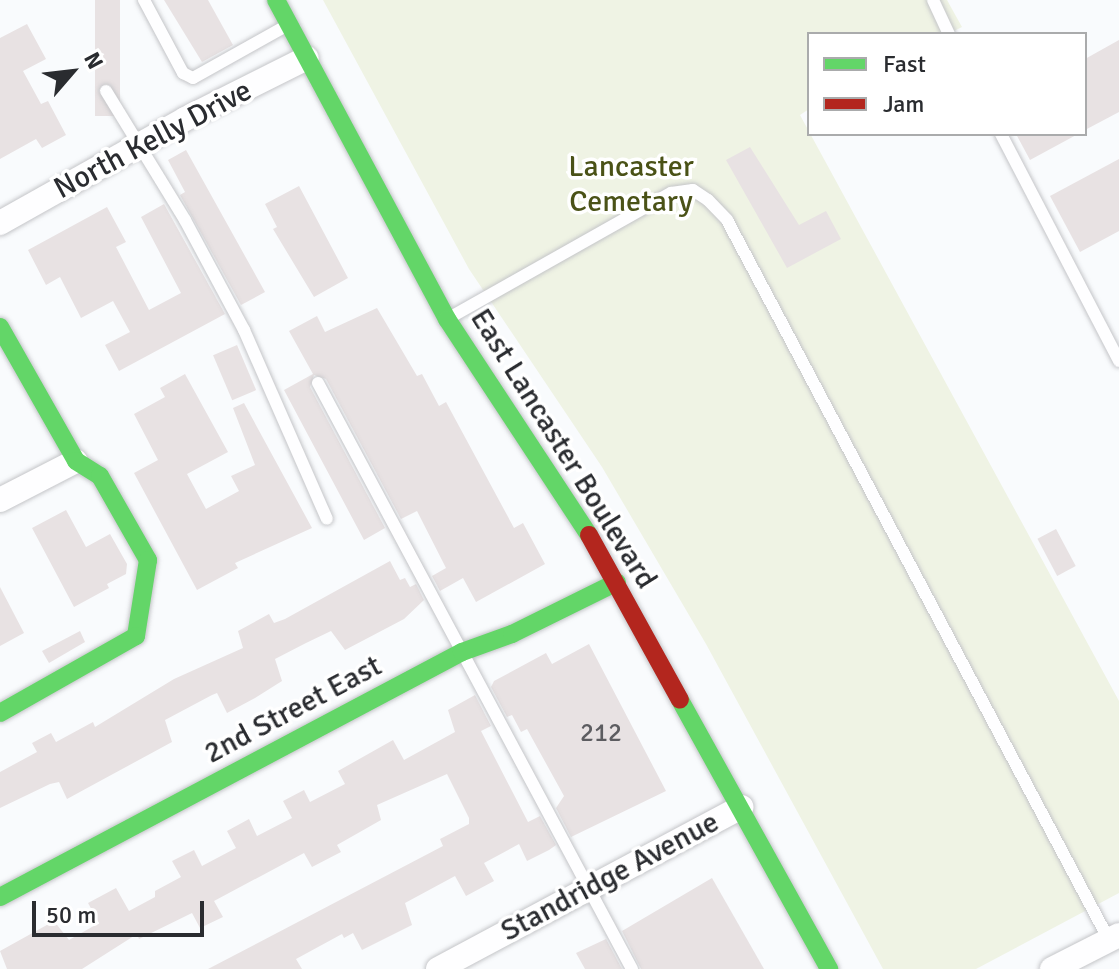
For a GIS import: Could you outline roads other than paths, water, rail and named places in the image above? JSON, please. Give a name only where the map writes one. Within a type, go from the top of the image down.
[{"type":"street","name":"East Lancaster Boulevard","points":[[276,0],[447,319],[569,500],[829,969]]},
{"type":"street","name":"North Kelly Drive","points":[[0,223],[138,145],[307,58]]},
{"type":"street","points":[[0,327],[76,461],[100,476],[148,560],[136,636],[0,713]]},
{"type":"street","points":[[0,500],[76,461]]},
{"type":"street","name":"2nd Street East","points":[[0,897],[462,652],[512,634],[617,582]]},
{"type":"street","name":"Standridge Avenue","points":[[438,969],[741,807]]},
{"type":"street","points":[[1052,969],[1114,937]]},
{"type":"lane","points":[[144,0],[183,73],[193,78],[289,24]]},
{"type":"lane","points":[[933,0],[948,32]]},
{"type":"lane","points":[[106,91],[244,330],[327,519]]},
{"type":"lane","points":[[1002,136],[1119,361]]},
{"type":"lane","points":[[447,319],[671,193],[693,190],[708,200],[727,220],[1114,937]]},
{"type":"lane","points":[[318,383],[632,969]]},
{"type":"park label","name":"Lancaster Cemetary","points":[[631,184]]}]
